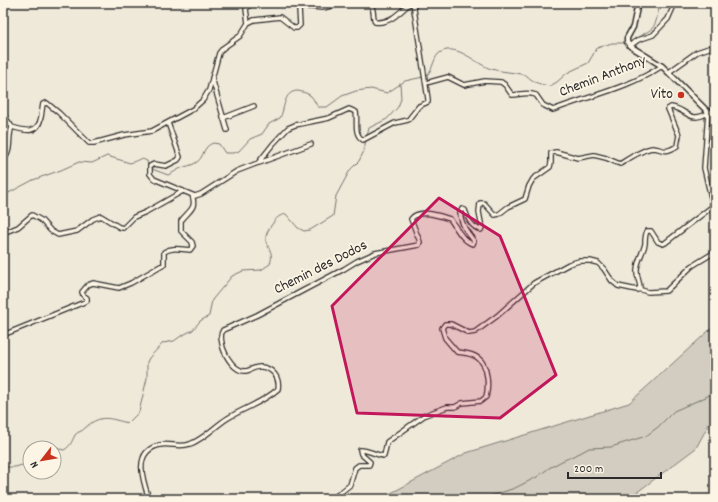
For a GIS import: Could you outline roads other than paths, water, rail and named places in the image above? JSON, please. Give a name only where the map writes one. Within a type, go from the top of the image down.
[{"type":"main road","points":[[638,3],[633,27],[627,38],[630,46],[662,66],[708,112],[715,113]]},
{"type":"street","points":[[248,23],[246,9],[252,3]]},
{"type":"street","points":[[3,114],[12,127],[31,131],[39,125],[44,103],[54,108],[85,139],[94,143],[124,135],[152,131],[193,108],[203,100],[209,90],[219,53],[223,48],[240,36],[248,23],[254,20],[280,16],[296,28],[300,25],[299,9],[302,7],[323,8],[344,3]]},
{"type":"street","points":[[370,3],[374,9],[375,22],[383,23],[397,15],[410,3]]},
{"type":"street","points":[[258,163],[288,128],[295,125],[329,118],[349,109],[356,112],[357,133],[359,138],[363,140],[394,123],[408,120],[419,106],[428,102],[413,3]]},
{"type":"street","points":[[630,46],[638,40],[653,35],[668,19],[675,3]]},
{"type":"street","points":[[668,72],[697,52],[715,46]]},
{"type":"street","name":"Chemin Anthony","points":[[426,83],[448,77],[464,85],[485,81],[501,82],[506,85],[512,95],[524,92],[536,95],[543,105],[553,110],[603,93],[647,75],[662,66]]},
{"type":"street","points":[[212,77],[227,130]]},
{"type":"street","points":[[223,118],[254,106]]},
{"type":"street","name":"Chemin des Dodos","points":[[149,499],[141,474],[141,467],[146,454],[152,448],[160,445],[177,447],[191,444],[228,418],[255,404],[278,388],[279,382],[277,377],[268,369],[261,367],[245,371],[234,366],[224,351],[221,339],[221,333],[223,330],[257,315],[344,269],[357,260],[376,253],[419,245],[420,242],[411,219],[413,216],[423,213],[450,219],[461,234],[473,244],[474,240],[466,232],[461,220],[460,212],[462,209],[465,210],[473,226],[481,230],[482,228],[479,212],[480,203],[484,203],[495,215],[525,199],[533,179],[550,167],[551,153],[556,152],[578,158],[594,155],[620,164],[645,150],[653,148],[661,151],[668,151],[677,146],[679,135],[668,109],[671,107],[674,107],[688,116],[695,118],[708,112]]},
{"type":"street","points":[[708,112],[704,168],[715,216]]},
{"type":"street","points":[[168,123],[180,157],[178,160],[166,166],[154,164],[150,166],[150,174],[154,179],[160,182],[195,196],[201,194],[237,171],[311,144]]},
{"type":"street","points":[[3,160],[7,156],[9,149],[10,131],[12,127]]},
{"type":"street","points":[[3,233],[18,227],[32,215],[41,220],[51,231],[58,235],[77,231],[93,219],[101,216],[123,228],[134,216],[146,212],[183,191]]},
{"type":"street","points":[[3,335],[87,301],[87,298],[82,292],[88,285],[93,283],[119,288],[131,283],[164,264],[164,252],[176,248],[190,250],[193,246],[192,242],[181,231],[181,221],[194,206],[192,195]]},
{"type":"street","points":[[638,289],[640,288],[640,283],[637,272],[638,264],[644,247],[645,234],[647,231],[651,230],[658,242],[663,244],[713,206]]},
{"type":"street","points":[[332,499],[350,485],[355,468],[359,465],[369,465],[370,462],[361,454],[360,450],[364,449],[375,455],[384,456],[387,442],[424,415],[455,407],[462,403],[481,401],[486,397],[488,388],[484,366],[479,358],[469,354],[457,352],[444,338],[442,328],[445,324],[451,324],[469,333],[475,332],[497,316],[534,283],[569,264],[579,261],[598,263],[612,281],[618,286],[648,292],[666,291],[692,266],[715,252]]},
{"type":"waterway","points":[[631,41],[646,33],[653,27],[657,19],[660,3]]},
{"type":"waterway","points":[[427,75],[438,54],[447,50],[453,50],[460,52],[491,69],[525,75],[536,82],[550,86],[567,73],[588,63],[597,48],[612,43],[624,43]]},
{"type":"waterway","points":[[152,169],[168,175],[200,160],[205,149],[213,143],[219,144],[225,153],[234,153],[239,151],[250,139],[262,134],[269,124],[280,118],[285,101],[293,92],[298,91],[306,93],[312,97],[318,107],[327,107],[342,96],[356,91],[371,89],[387,93],[405,81],[423,77]]},
{"type":"waterway","points":[[367,136],[369,128],[387,119],[398,107],[401,99],[400,83]]},
{"type":"waterway","points":[[62,450],[66,449],[69,446],[76,434],[96,420],[106,418],[128,423],[139,412],[147,378],[147,362],[149,358],[163,343],[174,341],[193,330],[200,321],[209,316],[212,300],[232,276],[243,271],[261,270],[270,264],[271,253],[266,237],[268,231],[278,217],[286,214],[298,228],[304,231],[310,230],[333,216],[336,196],[350,170],[359,161],[364,151],[366,139]]},
{"type":"waterway","points":[[3,196],[33,180],[79,162],[92,163],[107,156],[130,163],[142,159],[147,161],[148,167]]},
{"type":"waterway","points":[[482,499],[515,488],[537,477],[549,468],[589,448],[611,447],[646,436],[658,427],[674,411],[708,396],[715,381]]},
{"type":"waterway","points":[[3,467],[22,465]]},
{"type":"place","name":"Vito","points":[[681,95]]}]
